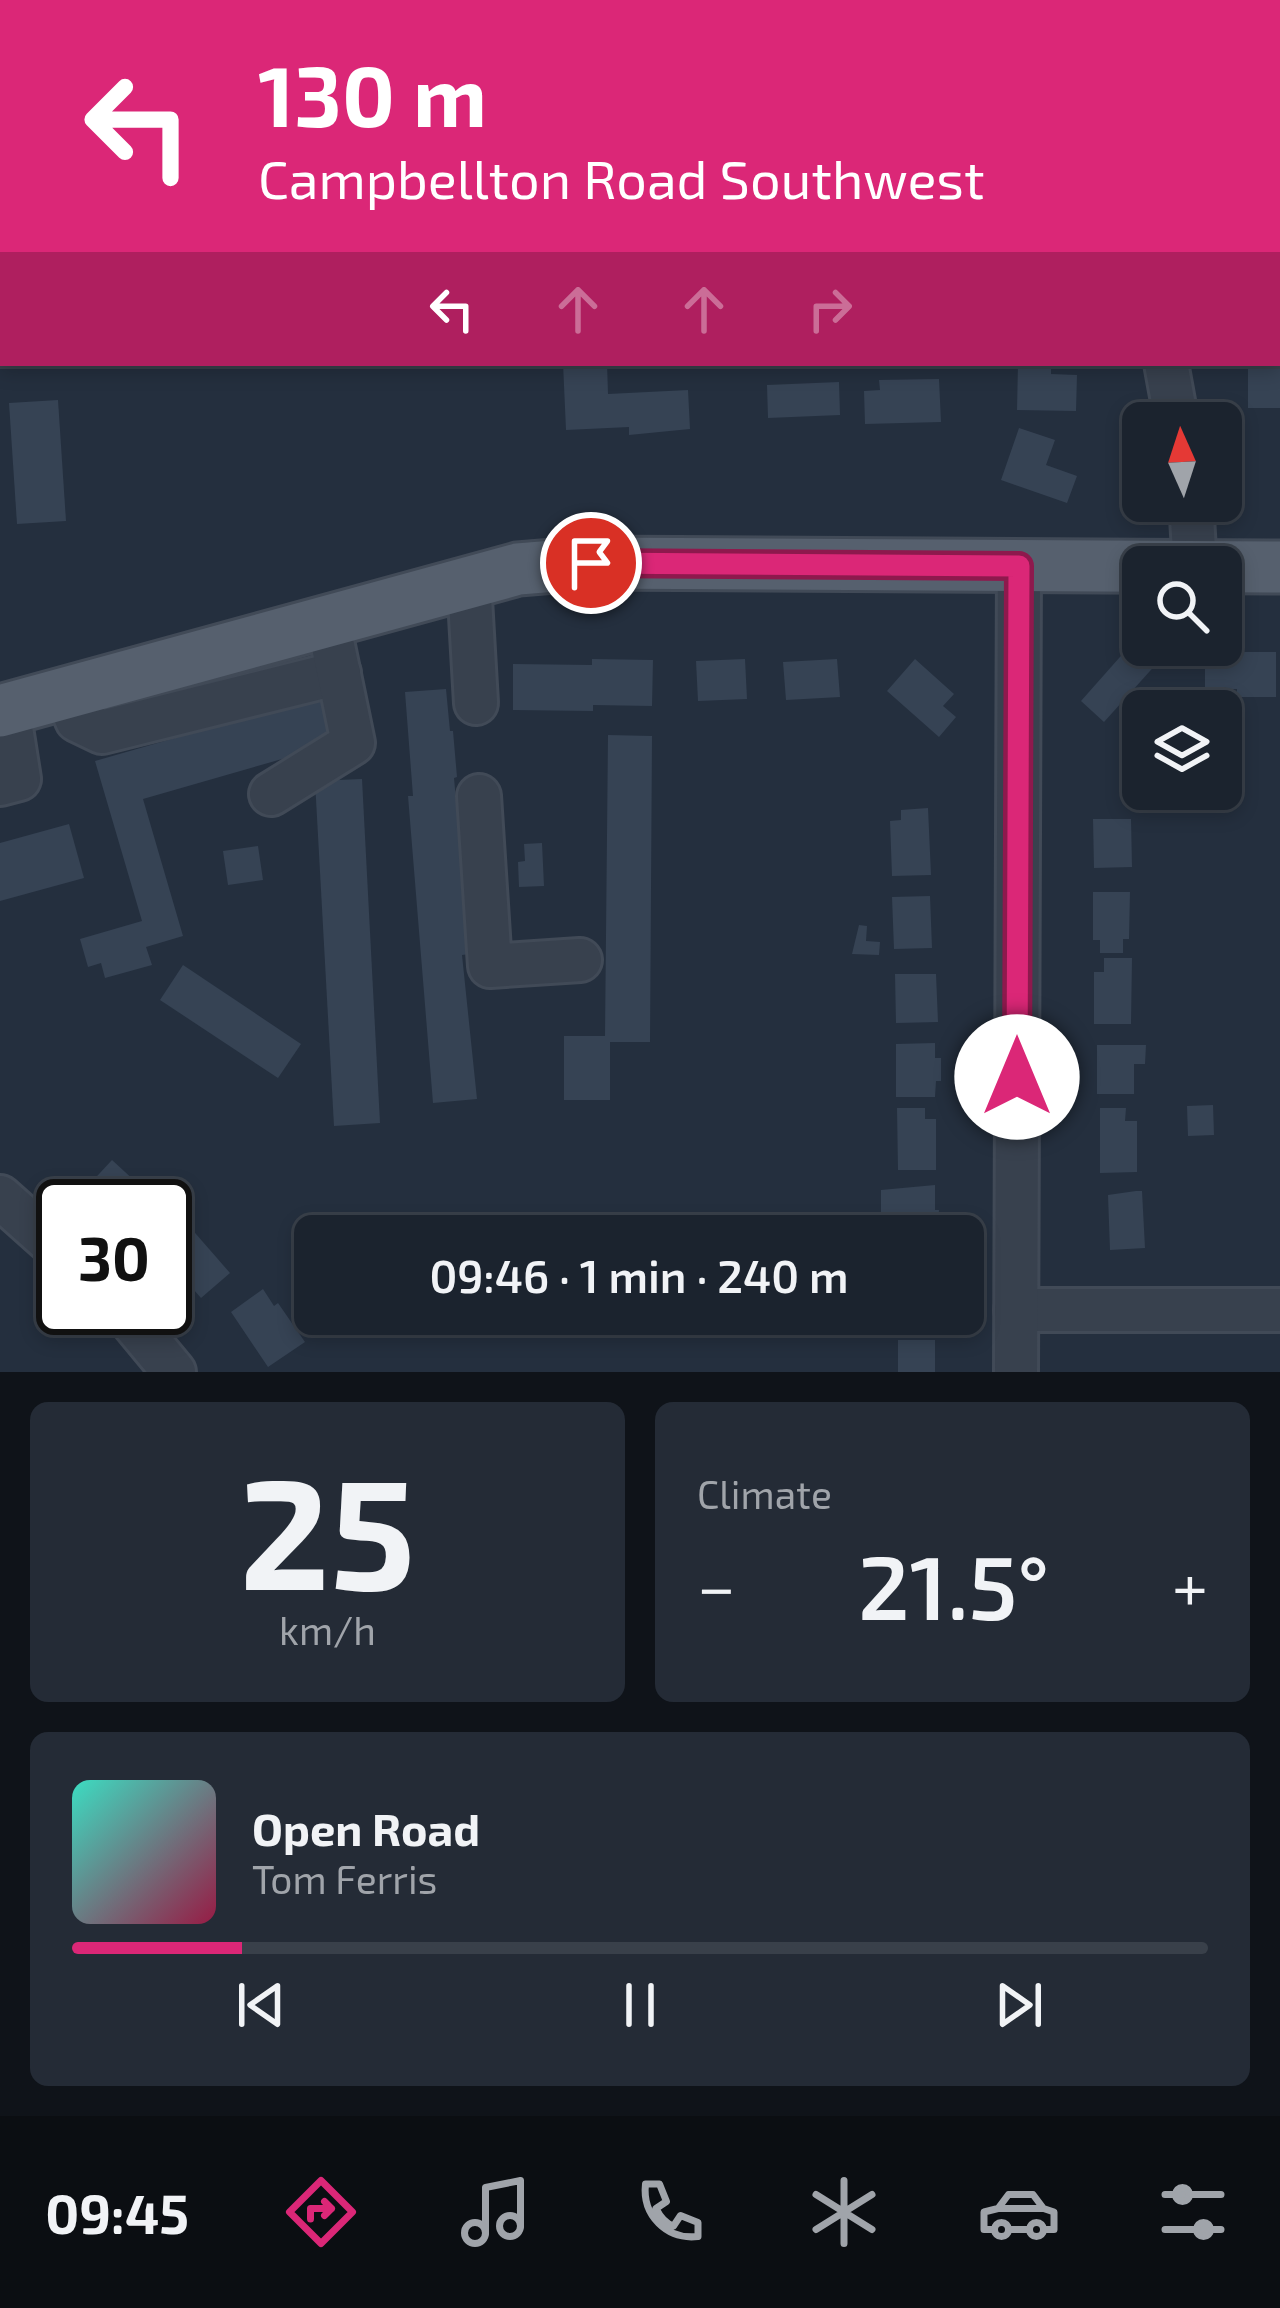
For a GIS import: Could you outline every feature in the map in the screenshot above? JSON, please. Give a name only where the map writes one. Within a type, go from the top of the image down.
[{"type":"main road","points":[[4,710],[518,569],[591,563],[1122,567]]},
{"type":"main road","points":[[1242,567],[1280,567]]},
{"type":"street","points":[[1167,366],[1173,402]]},
{"type":"street","points":[[1016,1372],[1019,566]]},
{"type":"street","points":[[469,582],[476,703]]},
{"type":"street","points":[[271,794],[353,743],[328,621]]},
{"type":"street","points":[[66,693],[77,720],[102,732],[339,673]]},
{"type":"street","points":[[0,784],[19,779],[4,710]]},
{"type":"street","points":[[479,796],[490,966],[580,960]]},
{"type":"street","points":[[0,1197],[36,1228]]},
{"type":"street","points":[[1016,1310],[1280,1310]]},
{"type":"street","points":[[143,1335],[174,1372]]},
{"type":"building","points":[[563,366],[607,366],[608,394],[688,390],[690,429],[629,435],[629,427],[566,430]]},
{"type":"building","points":[[1018,366],[1051,366],[1051,374],[1077,375],[1076,411],[1017,410]]},
{"type":"building","points":[[1248,366],[1280,366],[1280,408],[1248,408]]},
{"type":"building","points":[[939,379],[941,422],[865,424],[864,391],[880,390],[879,380]]},
{"type":"building","points":[[839,382],[840,415],[768,418],[767,385]]},
{"type":"building","points":[[58,400],[66,521],[17,524],[9,403]]},
{"type":"building","points":[[1019,428],[1055,440],[1046,465],[1077,476],[1067,503],[1001,480]]},
{"type":"building","points":[[1242,652],[1276,652],[1276,697],[1242,697],[1242,690],[1205,689],[1205,666],[1242,666]]},
{"type":"building","points":[[1122,655],[1122,666],[1154,666],[1133,690],[1122,690],[1122,702],[1104,722],[1081,701]]},
{"type":"building","points":[[592,659],[653,660],[652,706],[513,710],[513,664],[592,665]]},
{"type":"building","points":[[745,659],[747,699],[698,701],[696,661]]},
{"type":"building","points":[[837,659],[840,697],[786,700],[783,662]]},
{"type":"building","points":[[915,659],[954,694],[943,706],[956,717],[939,737],[887,691]]},
{"type":"building","points":[[446,689],[457,777],[470,954],[462,955],[477,1099],[433,1103],[408,796],[413,796],[405,692]]},
{"type":"building","points":[[328,694],[341,742],[143,799],[183,936],[146,947],[152,965],[105,978],[101,963],[88,967],[80,939],[142,921],[95,761]]},
{"type":"building","points":[[608,735],[652,736],[650,1042],[610,1042],[610,1100],[564,1100],[564,1036],[605,1036]]},
{"type":"building","points":[[362,779],[380,1123],[334,1126],[315,781]]},
{"type":"building","points":[[928,808],[931,875],[892,876],[890,821],[901,820],[901,810]]},
{"type":"building","points":[[1093,819],[1131,819],[1132,867],[1094,868]]},
{"type":"building","points":[[69,824],[84,878],[0,901],[0,843]]},
{"type":"building","points":[[542,843],[544,886],[519,887],[518,862],[525,861],[524,844]]},
{"type":"building","points":[[258,846],[263,880],[228,885],[223,851]]},
{"type":"building","points":[[1093,892],[1130,892],[1129,939],[1123,939],[1123,953],[1100,953],[1100,940],[1093,940]]},
{"type":"building","points":[[930,896],[932,948],[894,949],[892,897]]},
{"type":"building","points":[[859,925],[867,926],[866,941],[880,942],[879,955],[852,954]]},
{"type":"building","points":[[1104,958],[1132,958],[1131,1024],[1094,1024],[1094,972],[1104,972]]},
{"type":"building","points":[[183,965],[301,1044],[278,1078],[160,1000]]},
{"type":"building","points":[[895,974],[936,974],[938,1022],[896,1023]]},
{"type":"building","points":[[935,1043],[941,1081],[936,1081],[935,1097],[896,1097],[896,1044]]},
{"type":"building","points":[[1097,1045],[1146,1045],[1145,1064],[1134,1064],[1134,1094],[1097,1094]]},
{"type":"building","points":[[1213,1105],[1214,1135],[1188,1136],[1187,1106]]},
{"type":"building","points":[[897,1108],[925,1108],[925,1119],[936,1119],[936,1170],[898,1170]]},
{"type":"building","points":[[1100,1108],[1126,1108],[1125,1121],[1137,1121],[1137,1172],[1100,1173]]},
{"type":"building","points":[[112,1160],[133,1179],[94,1179]]},
{"type":"building","points":[[935,1185],[939,1215],[881,1215],[881,1190]]},
{"type":"building","points":[[1142,1191],[1145,1248],[1110,1250],[1108,1195]]},
{"type":"building","points":[[192,1229],[230,1273],[201,1298],[192,1288]]},
{"type":"building","points":[[263,1289],[294,1326],[294,1335],[305,1342],[268,1367],[231,1312]]},
{"type":"building","points":[[898,1340],[935,1340],[935,1372],[898,1372]]},
{"type":"route","points":[[591,563],[1019,566],[1017,1077]]}]
